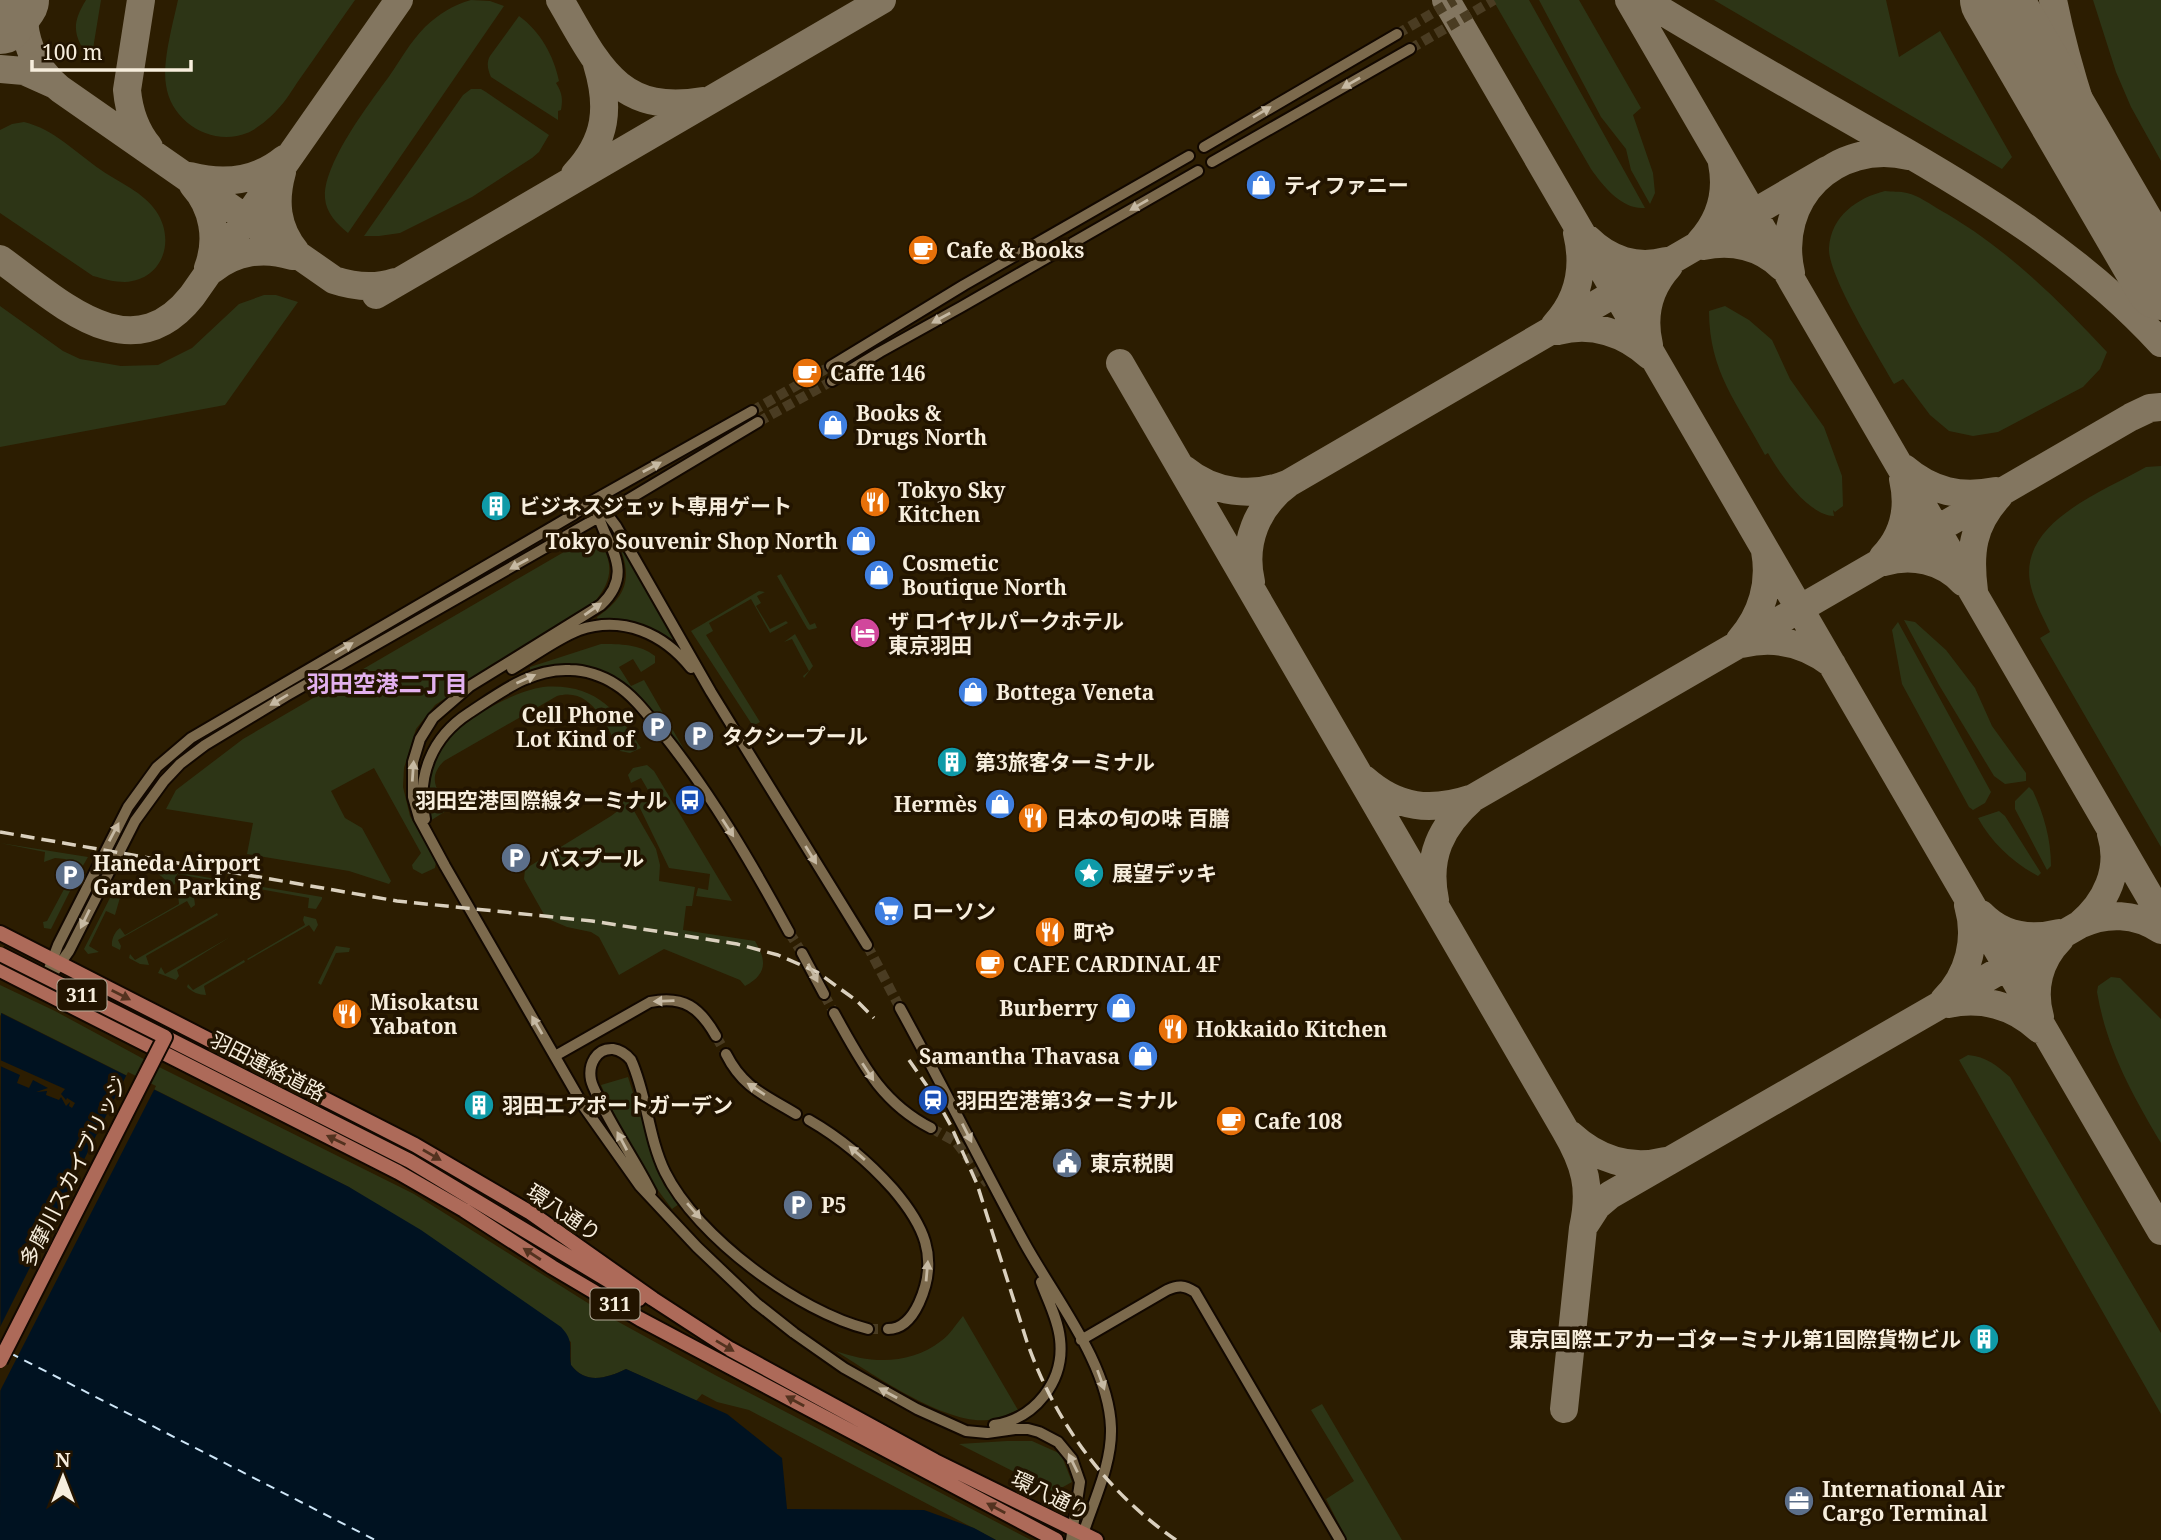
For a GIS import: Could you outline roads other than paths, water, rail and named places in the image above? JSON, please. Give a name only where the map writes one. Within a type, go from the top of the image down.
[{"type":"main road","name":"環八通り","points":[[0,933],[415,1145],[531,1213],[730,1349],[879,1432],[1080,1537]]},
{"type":"main road","name":"羽田連絡道路","points":[[0,954],[410,1161],[514,1222]]},
{"type":"main road","name":"環八通り","points":[[0,970],[419,1183],[640,1319],[1056,1540]]},
{"type":"main road","name":"多摩川スカイブリッジ","points":[[0,1361],[164,1037]]},
{"type":"main road","points":[[514,1222],[626,1292],[693,1326]]},
{"type":"main road","points":[[514,1222],[640,1319]]},
{"type":"street","points":[[1204,147],[1397,34]]},
{"type":"street","points":[[1212,162],[1410,49]]},
{"type":"street","points":[[831,366],[964,285],[1189,156]]},
{"type":"street","points":[[832,382],[1198,170]]},
{"type":"street","points":[[41,990],[128,807],[157,767],[191,737],[573,514],[592,500],[752,411]]},
{"type":"street","points":[[56,962],[69,951],[135,821],[163,781],[180,764],[205,745],[286,696],[603,515],[758,422]]},
{"type":"street","points":[[592,500],[867,946]]},
{"type":"street","points":[[603,515],[618,562],[616,582],[606,600],[563,630],[470,686],[442,709],[426,727],[413,762],[413,797],[419,818],[584,1107],[640,1186],[725,1274],[794,1333],[881,1390],[966,1431],[978,1433],[1028,1429],[1058,1442],[1072,1458],[1080,1482],[1080,1537]]},
{"type":"street","points":[[461,696],[473,692],[574,633],[609,625],[632,627],[664,641],[683,658],[711,692]]},
{"type":"street","points":[[429,835],[422,804],[424,776],[432,752],[447,730],[468,714],[533,675],[570,670],[589,673],[610,681],[624,691],[677,751],[732,834],[789,932]]},
{"type":"street","points":[[802,953],[824,994]]},
{"type":"street","points":[[555,1056],[650,1002],[659,1000],[688,1004],[706,1019],[716,1036]]},
{"type":"street","points":[[900,1008],[1002,1202],[1101,1377],[1111,1426],[1110,1455],[1080,1537]]},
{"type":"street","points":[[834,1013],[877,1086],[903,1112],[931,1128]]},
{"type":"street","points":[[655,1201],[604,1109],[591,1079],[593,1060],[606,1050],[621,1051],[631,1060],[665,1172],[690,1207],[718,1238],[739,1257],[808,1304],[833,1318],[868,1329]]},
{"type":"street","points":[[726,1054],[735,1072],[747,1084],[796,1114]]},
{"type":"street","points":[[809,1120],[856,1152],[877,1172],[910,1211],[922,1231],[929,1265],[924,1290],[919,1303],[905,1323],[896,1329],[888,1329]]},
{"type":"street","points":[[988,1184],[1002,1202]]},
{"type":"street","points":[[949,1423],[983,1426],[1007,1422],[1028,1412],[1051,1386],[1059,1363],[1060,1341],[1054,1315],[1032,1257]]},
{"type":"street","points":[[1081,1340],[1177,1285],[1186,1286],[1195,1292],[1340,1540]]},
{"type":"water","points":[[1,1013],[349,1187],[421,1230],[561,1327],[570,1341],[571,1365],[583,1375],[597,1378],[626,1369],[727,1414],[782,1458],[787,1509],[924,1510],[974,1528],[996,1540],[0,1540]]},
{"type":"tunnel","points":[[1397,34],[1455,0]]},
{"type":"tunnel","points":[[1410,49],[1494,0]]},
{"type":"tunnel","points":[[752,411],[831,366]]},
{"type":"tunnel","points":[[758,422],[832,381]]},
{"type":"tunnel","points":[[789,932],[802,953]]},
{"type":"tunnel","points":[[867,945],[900,1008]]},
{"type":"tunnel","points":[[824,994],[834,1013]]},
{"type":"tunnel","points":[[716,1036],[726,1054]]},
{"type":"tunnel","points":[[931,1128],[956,1142],[988,1184]]},
{"type":"tunnel","points":[[868,1329],[888,1329]]},
{"type":"railway","points":[[0,832],[397,901],[592,921],[737,944],[778,955],[817,972],[857,1001],[874,1018]]},
{"type":"railway","points":[[909,1060],[951,1126],[977,1184],[1027,1342],[1052,1400],[1068,1427],[1105,1477],[1127,1500],[1176,1540]]},
{"type":"place","name":"ティファニー","points":[[1261,185]]},
{"type":"place","name":"Cafe & Books","points":[[923,250]]},
{"type":"place","name":"Caffe 146","points":[[807,373]]},
{"type":"place","name":"Books & Drugs North","points":[[833,425]]},
{"type":"place","name":"Tokyo Sky Kitchen","points":[[875,502]]},
{"type":"place","name":"ビジネスジェット専用ゲート","points":[[496,506]]},
{"type":"place","name":"Tokyo Souvenir Shop North","points":[[861,541]]},
{"type":"place","name":"Cosmetic Boutique North","points":[[879,575]]},
{"type":"place","name":"ザ ロイヤルパークホテル 東京羽田","points":[[865,633]]},
{"type":"place","name":"Bottega Veneta","points":[[973,692]]},
{"type":"place","name":"Cell Phone Lot Kind of","points":[[657,727]]},
{"type":"place","name":"タクシープール","points":[[699,736]]},
{"type":"place","name":"第3旅客ターミナル","points":[[952,762]]},
{"type":"place","name":"羽田空港国際線ターミナル","points":[[690,800]]},
{"type":"place","name":"Hermès","points":[[1000,804]]},
{"type":"place","name":"日本の旬の味 百膳","points":[[1033,818]]},
{"type":"place","name":"バスプール","points":[[516,858]]},
{"type":"place","name":"展望デッキ","points":[[1089,873]]},
{"type":"place","name":"Haneda Airport Garden Parking","points":[[70,875]]},
{"type":"place","name":"ローソン","points":[[889,911]]},
{"type":"place","name":"町や","points":[[1050,932]]},
{"type":"place","name":"CAFE CARDINAL 4F","points":[[990,964]]},
{"type":"place","name":"Burberry","points":[[1121,1008]]},
{"type":"place","name":"Misokatsu Yabaton","points":[[347,1014]]},
{"type":"place","name":"Hokkaido Kitchen","points":[[1173,1029]]},
{"type":"place","name":"Samantha Thavasa","points":[[1143,1056]]},
{"type":"place","name":"羽田空港第3ターミナル","points":[[933,1100]]},
{"type":"place","name":"羽田エアポートガーデン","points":[[479,1105]]},
{"type":"place","name":"Cafe 108","points":[[1231,1121]]},
{"type":"place","name":"東京税関","points":[[1067,1163]]},
{"type":"place","name":"P5","points":[[798,1205]]},
{"type":"place","name":"東京国際エアカーゴターミナル第1国際貨物ビル","points":[[1984,1339]]},
{"type":"place","name":"International Air Cargo Terminal","points":[[1799,1501]]},
{"type":"district","name":"羽田空港二丁目","points":[[387,683]]}]
